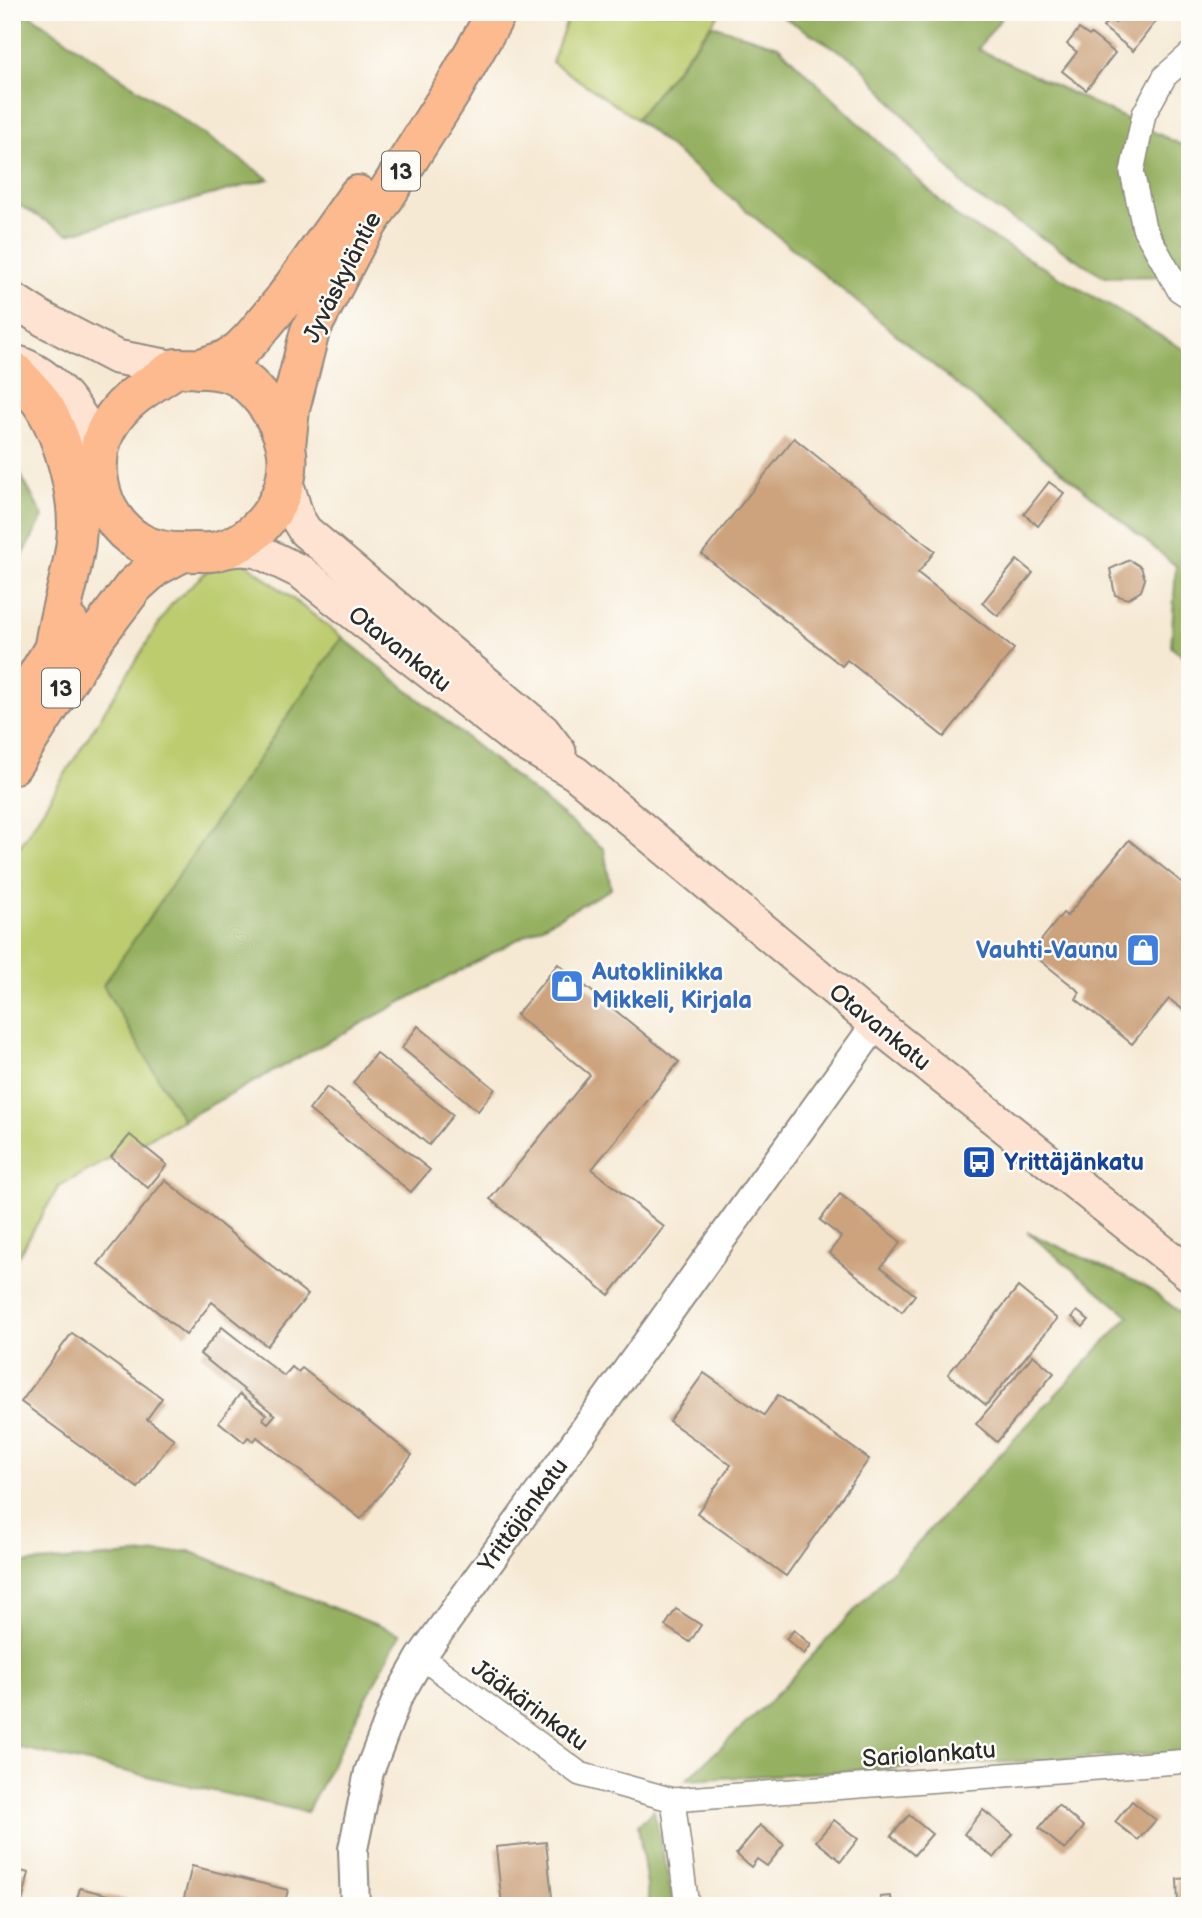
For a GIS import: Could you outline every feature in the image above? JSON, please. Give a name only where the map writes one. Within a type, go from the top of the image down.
[{"type":"highway","name":"Jyväskyläntie","points":[[187,368],[225,360],[239,351],[283,301],[491,12]]},
{"type":"highway","name":"Jyväskyläntie","points":[[285,462],[290,409],[310,331],[356,241],[453,89],[497,12]]},
{"type":"highway","name":"13","points":[[187,368],[134,395],[114,417],[99,448],[97,474],[102,498],[116,520],[135,540],[158,550],[199,552]]},
{"type":"highway","points":[[187,368],[231,373],[253,388],[274,414],[285,462]]},
{"type":"highway","points":[[12,370],[41,403],[56,430],[75,498],[77,537],[71,575],[58,615],[54,646]]},
{"type":"highway","name":"13","points":[[12,765],[94,639],[134,586],[155,567],[246,538],[263,524],[277,507],[285,462]]},
{"type":"highway","name":"13","points":[[12,717],[74,616],[87,585],[102,498]]},
{"type":"main road","points":[[12,299],[116,358],[187,368]]},
{"type":"main road","points":[[12,361],[26,366],[66,397],[85,422],[99,448]]},
{"type":"main road","name":"Otavankatu","points":[[285,462],[297,518],[305,531],[543,731],[575,773]]},
{"type":"main road","name":"Otavankatu","points":[[199,552],[242,549],[258,551],[301,572],[513,737],[575,773],[876,1024],[1190,1274]]},
{"type":"street","points":[[1190,54],[1165,76],[1144,114],[1132,172],[1144,228],[1179,290],[1190,297]]},
{"type":"street","name":"Yrittäjänkatu","points":[[355,1906],[353,1849],[369,1772],[397,1699],[421,1657],[876,1024]]},
{"type":"street","name":"Jääkärinkatu","points":[[421,1657],[580,1774],[673,1800]]},
{"type":"street","name":"Sariolankatu","points":[[673,1800],[1190,1761]]},
{"type":"street","points":[[673,1800],[687,1906]]},
{"type":"green space","points":[[12,12],[26,12],[269,179],[68,234],[12,201]]},
{"type":"green space","points":[[570,12],[721,12],[636,119],[552,62]]},
{"type":"green space","points":[[775,12],[1006,12],[978,49],[1190,149],[1190,280],[1171,276],[1105,277],[970,193],[858,62]]},
{"type":"green space","points":[[712,25],[778,46],[957,217],[1190,353],[1190,662],[1171,647],[1176,566],[636,119]]},
{"type":"green space","points":[[12,458],[43,517],[12,576]]},
{"type":"green space","points":[[229,550],[342,637],[104,985],[183,1120],[59,1186],[12,1267],[12,859],[170,606]]},
{"type":"green space","points":[[342,637],[604,849],[611,889],[183,1120],[103,985]]},
{"type":"green space","points":[[1027,1232],[1147,1287],[1190,1320],[1190,1752],[686,1780],[769,1702],[1129,1316]]},
{"type":"green space","points":[[189,1551],[400,1634],[307,1812],[12,1746],[12,1564]]},
{"type":"green space","points":[[654,1810],[674,1906],[650,1906],[638,1825]]},
{"type":"building","points":[[1124,12],[1163,12],[1133,51],[1103,27],[1110,18],[1115,23]]},
{"type":"building","points":[[1079,29],[1089,36],[1091,34],[1115,53],[1086,90],[1062,71],[1077,52],[1067,44]]},
{"type":"building","points":[[794,438],[935,551],[918,573],[1014,649],[944,737],[847,660],[842,666],[702,554]]},
{"type":"building","points":[[1049,482],[1064,493],[1038,526],[1024,514]]},
{"type":"building","points":[[1017,560],[1033,573],[998,616],[982,603]]},
{"type":"building","points":[[1130,560],[1141,567],[1145,579],[1141,591],[1128,599],[1115,595],[1110,569]]},
{"type":"building","points":[[1129,840],[1190,889],[1190,1015],[1169,999],[1132,1044],[1076,999],[1080,992],[1031,953],[1063,913],[1067,916]]},
{"type":"building","points":[[558,964],[679,1062],[592,1169],[664,1227],[609,1295],[490,1199],[590,1075],[516,1015]]},
{"type":"building","points":[[418,1026],[495,1089],[478,1111],[402,1048]]},
{"type":"building","points":[[376,1053],[453,1115],[429,1145],[353,1083]]},
{"type":"building","points":[[327,1087],[430,1170],[411,1192],[309,1110]]},
{"type":"building","points":[[130,1135],[167,1165],[148,1188],[111,1157]]},
{"type":"building","points":[[165,1180],[308,1295],[267,1346],[212,1302],[186,1335],[98,1264]]},
{"type":"building","points":[[840,1194],[901,1242],[881,1267],[915,1295],[902,1312],[829,1253],[841,1237],[820,1220]]},
{"type":"building","points":[[1018,1287],[1057,1319],[986,1405],[948,1374]]},
{"type":"building","points":[[1077,1311],[1089,1320],[1083,1327],[1072,1317]]},
{"type":"building","points":[[222,1327],[284,1376],[292,1367],[298,1372],[302,1368],[412,1455],[361,1519],[257,1437],[254,1441],[248,1437],[244,1442],[219,1422],[240,1394],[266,1414],[263,1419],[268,1423],[275,1415],[200,1354]]},
{"type":"building","points":[[72,1333],[162,1398],[147,1419],[174,1439],[138,1488],[21,1402]]},
{"type":"building","points":[[1033,1355],[1054,1373],[997,1442],[976,1424]]},
{"type":"building","points":[[704,1373],[764,1415],[778,1395],[869,1459],[786,1576],[697,1513],[731,1465],[669,1421]]},
{"type":"building","points":[[676,1609],[701,1625],[690,1642],[665,1626]]},
{"type":"building","points":[[794,1630],[811,1645],[804,1654],[786,1639]]},
{"type":"building","points":[[1132,1801],[1156,1820],[1138,1840],[1115,1822]]},
{"type":"building","points":[[1058,1805],[1084,1827],[1065,1850],[1039,1828]]},
{"type":"building","points":[[983,1810],[1013,1834],[994,1858],[964,1834]]},
{"type":"building","points":[[909,1815],[932,1834],[914,1855],[891,1836]]},
{"type":"building","points":[[834,1820],[858,1839],[841,1861],[816,1841]]},
{"type":"building","points":[[760,1825],[784,1845],[767,1866],[757,1859],[751,1867],[736,1854]]},
{"type":"building","points":[[546,1842],[553,1906],[502,1906],[496,1847]]},
{"type":"building","points":[[192,1866],[288,1890],[284,1906],[182,1906]]},
{"type":"building","points":[[12,1869],[29,1873],[21,1906],[12,1906]]},
{"type":"building","points":[[1190,1878],[1190,1905],[1178,1905],[1177,1879]]},
{"type":"building","points":[[80,1888],[147,1905],[147,1906],[75,1906]]},
{"type":"building","points":[[891,1896],[892,1906],[881,1906],[880,1897]]},
{"type":"building","points":[[818,1902],[818,1906],[784,1906],[784,1904]]},
{"type":"place","name":"Vauhti-Vaunu","points":[[1143,950]]},
{"type":"place","name":"Autoklinikka Mikkeli, Kirjala","points":[[567,986]]},
{"type":"place","name":"Yrittäjänkatu","points":[[979,1162]]}]
